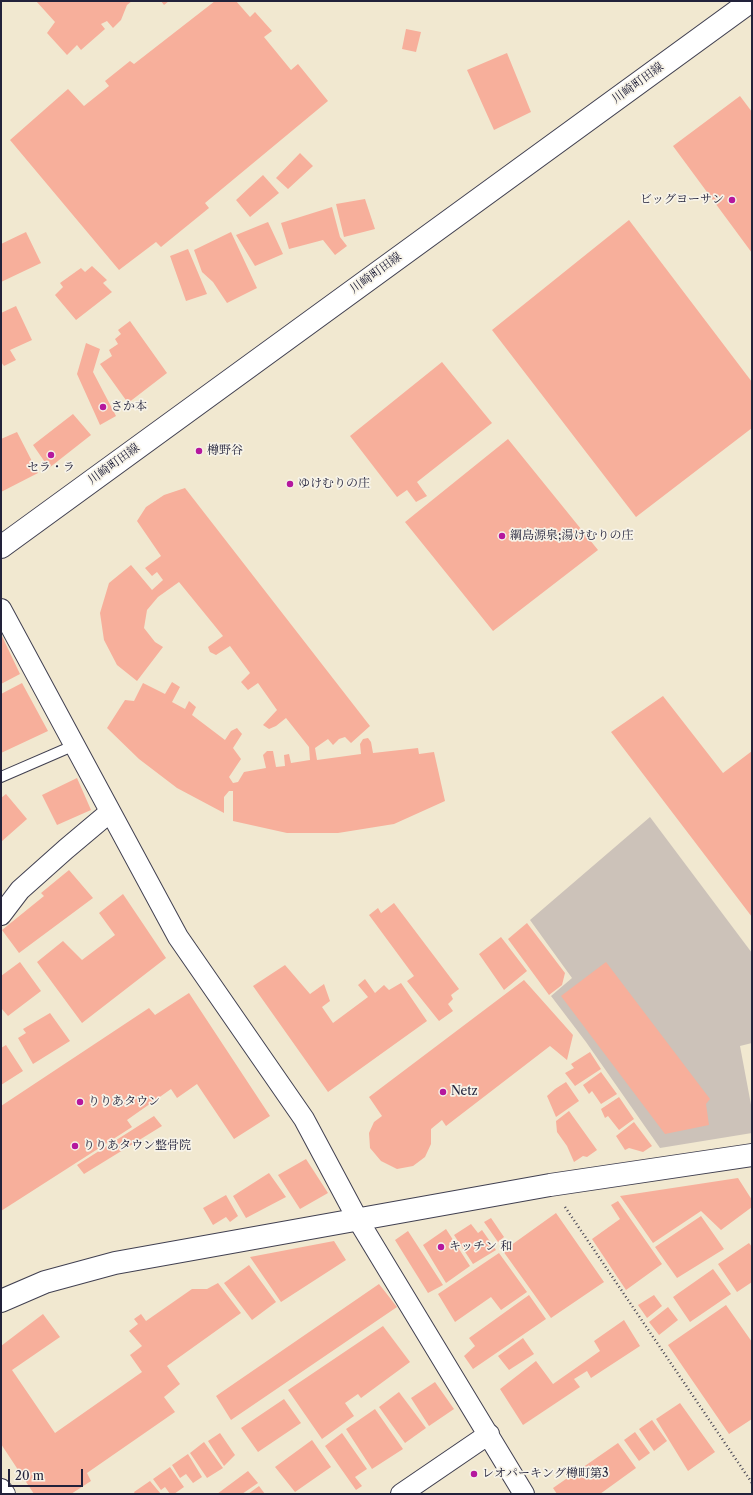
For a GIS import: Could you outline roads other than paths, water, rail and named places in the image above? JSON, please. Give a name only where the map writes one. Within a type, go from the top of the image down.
[{"type":"main road","name":"川崎町田線","points":[[1,547],[751,1]]},
{"type":"main road","points":[[1,1301],[45,1282],[115,1263],[550,1185],[752,1155]]},
{"type":"street","points":[[1,609],[178,937],[304,1119],[358,1220],[524,1494]]},
{"type":"street","points":[[1,915],[20,890],[110,812]]},
{"type":"street","points":[[401,1494],[489,1434]]},
{"type":"street","points":[[1,1489],[5,1494]]},
{"type":"lane","points":[[1,777],[75,745]]},
{"type":"place","name":"ビッグヨーサン","points":[[732,200]]},
{"type":"place","name":"さか本","points":[[103,407]]},
{"type":"place","name":"樽野谷","points":[[199,451]]},
{"type":"place","name":"セラ・ラ","points":[[51,455]]},
{"type":"place","name":"ゆけむりの庄","points":[[290,484]]},
{"type":"place","name":"綱島源泉;湯けむりの庄","points":[[502,536]]},
{"type":"place","name":"Netz","points":[[443,1092]]},
{"type":"place","name":"りりあタウン","points":[[80,1102]]},
{"type":"place","name":"りりあタウン整骨院","points":[[75,1146]]},
{"type":"place","name":"キッチン 和","points":[[441,1247]]},
{"type":"place","name":"レオパーキング樽町第3","points":[[474,1474]]}]
